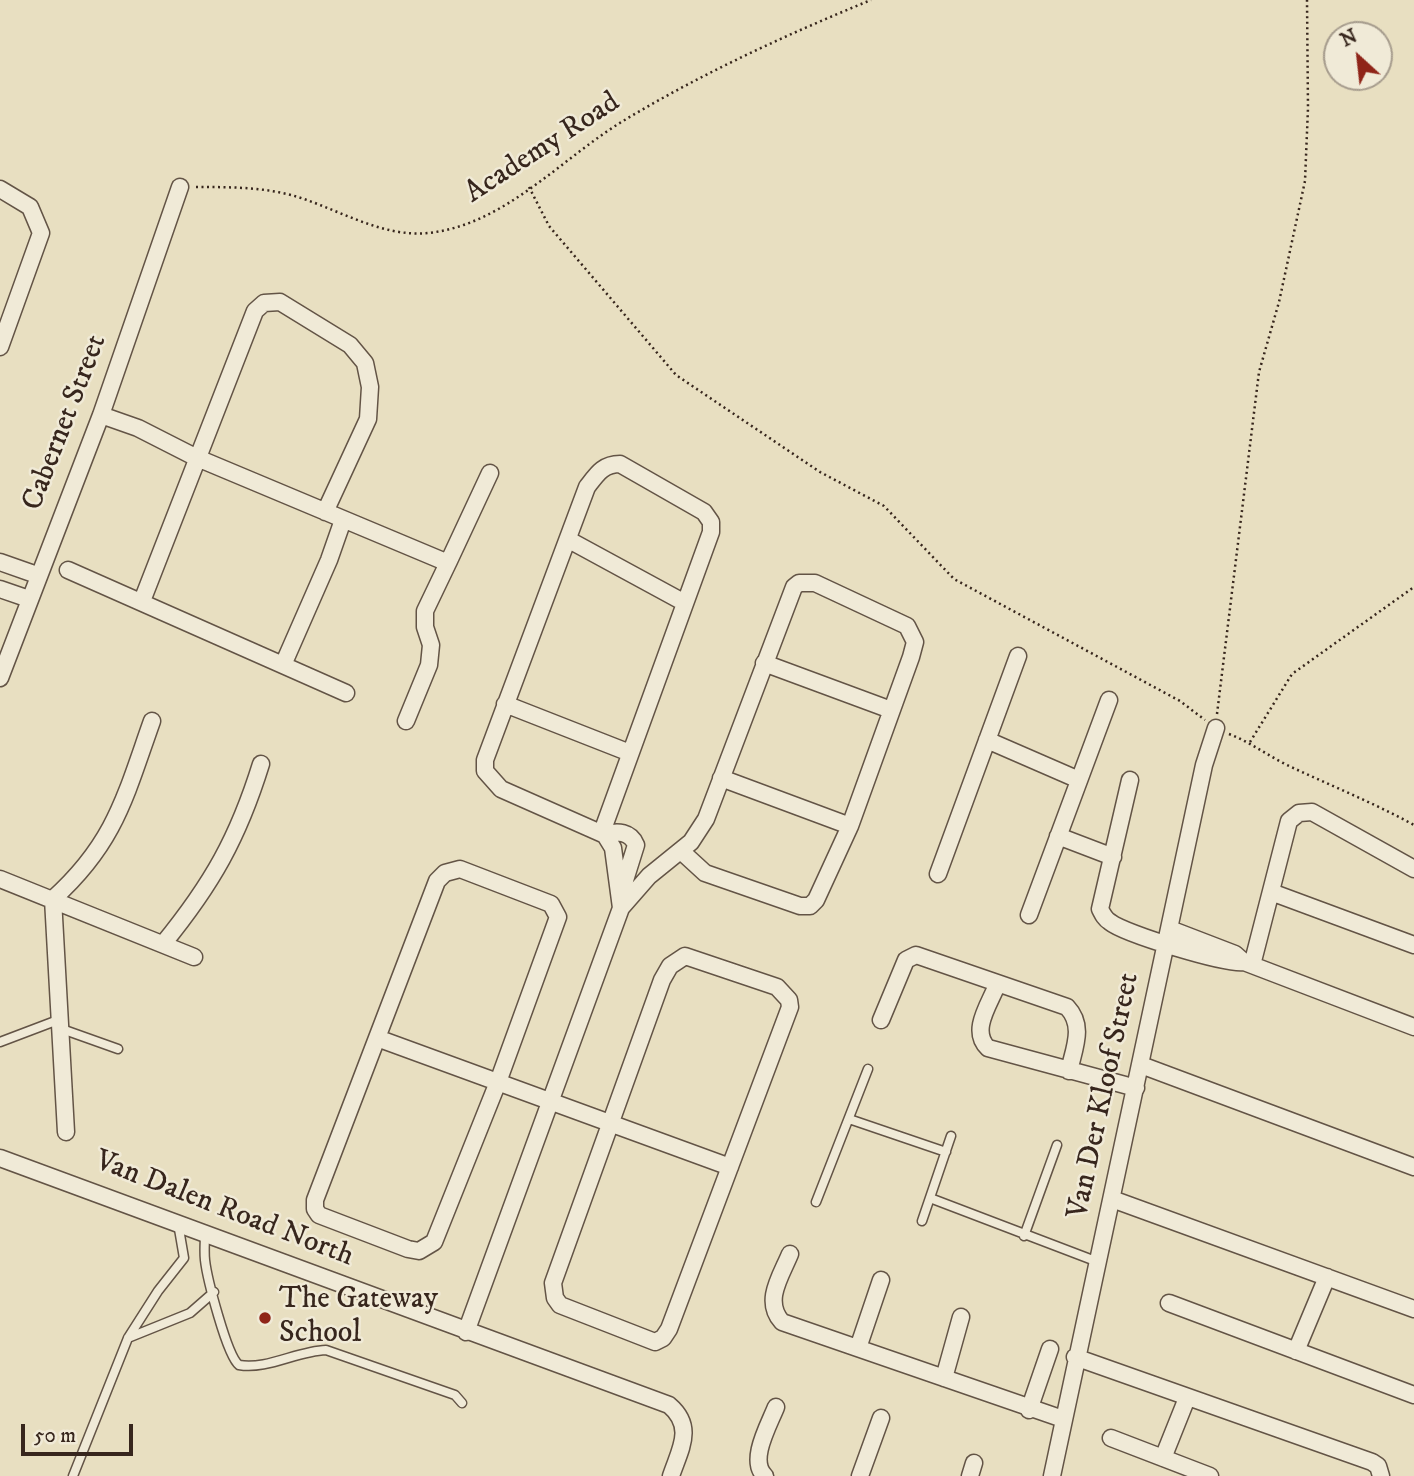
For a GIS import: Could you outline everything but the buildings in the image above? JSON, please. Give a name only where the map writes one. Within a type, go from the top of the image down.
[{"type":"street","name":"Cabernet Street","points":[[0,678],[37,575],[101,415],[180,187]]},
{"type":"street","points":[[0,189],[30,207],[41,233],[0,347]]},
{"type":"street","points":[[142,601],[195,457],[255,311],[264,303],[280,302],[350,345],[365,362],[369,376],[370,404],[366,428],[325,512]]},
{"type":"street","points":[[101,415],[138,428],[195,457],[448,563]]},
{"type":"street","points":[[466,1332],[553,1102],[621,902],[636,845],[624,833],[603,834],[501,789],[485,771],[485,760],[505,704],[587,487],[599,470],[610,464],[620,464],[704,512],[710,522],[711,532],[629,753],[603,834]]},
{"type":"street","points":[[406,721],[429,664],[431,645],[425,627],[425,611],[490,473]]},
{"type":"street","points":[[283,665],[343,520]]},
{"type":"street","points":[[569,540],[685,603]]},
{"type":"street","points":[[0,562],[37,575]]},
{"type":"street","points":[[68,570],[346,693]]},
{"type":"street","points":[[621,902],[691,842],[706,819],[794,587],[799,583],[815,583],[897,620],[913,634],[912,657],[850,826],[816,900],[810,906],[800,906],[705,873],[681,851]]},
{"type":"street","points":[[0,589],[29,599]]},
{"type":"street","points":[[938,874],[1018,656]]},
{"type":"street","points":[[764,663],[891,710]]},
{"type":"street","points":[[1029,915],[1109,700]]},
{"type":"street","points":[[505,704],[629,753]]},
{"type":"street","points":[[66,1132],[53,899],[83,871],[104,842],[124,801],[152,721]]},
{"type":"street","name":"Van Der Kloof Street","points":[[1052,1476],[1075,1357],[1112,1199],[1204,765],[1216,728]]},
{"type":"street","points":[[987,740],[1079,780]]},
{"type":"street","points":[[163,944],[200,898],[229,851],[261,764]]},
{"type":"street","points":[[721,778],[850,826]]},
{"type":"street","points":[[1130,780],[1100,909],[1111,924],[1168,936],[1232,964],[1248,964],[1414,1027]]},
{"type":"street","points":[[1248,964],[1271,892],[1289,821],[1304,811],[1312,812],[1414,869]]},
{"type":"street","points":[[603,834],[613,848],[621,902]]},
{"type":"street","points":[[1058,836],[1113,858]]},
{"type":"street","points":[[460,869],[551,904],[558,917],[498,1082],[434,1242],[419,1251],[408,1250],[319,1215],[315,1209],[438,881],[445,873],[460,869]]},
{"type":"street","points":[[0,879],[194,957]]},
{"type":"street","points":[[1271,892],[1414,945]]},
{"type":"street","points":[[881,1020],[910,956],[916,955],[1067,1007],[1075,1015],[1079,1028],[1069,1071]]},
{"type":"street","points":[[693,956],[778,988],[785,994],[790,1007],[730,1167],[669,1329],[663,1338],[654,1342],[560,1304],[554,1292],[553,1283],[611,1122],[662,980],[679,958],[693,956]]},
{"type":"street","points":[[997,985],[979,1030],[980,1041],[988,1048],[1136,1088]]},
{"type":"street","points":[[377,1038],[730,1167]]},
{"type":"street","points":[[1141,1065],[1414,1167]]},
{"type":"street","name":"Van Dalen Road North","points":[[0,1158],[669,1405],[681,1418],[685,1435],[671,1476]]},
{"type":"street","points":[[1112,1199],[1414,1309]]},
{"type":"street","points":[[790,1254],[772,1301],[775,1314],[782,1322],[1029,1410],[1063,1419]]},
{"type":"street","points":[[1296,1351],[1327,1277]]},
{"type":"street","points":[[858,1348],[881,1280]]},
{"type":"street","points":[[1169,1303],[1414,1395]]},
{"type":"street","points":[[944,1378],[961,1317]]},
{"type":"street","points":[[1029,1410],[1050,1349]]},
{"type":"street","points":[[1075,1357],[1372,1462],[1378,1466],[1381,1476]]},
{"type":"street","points":[[1163,1458],[1187,1398]]},
{"type":"street","points":[[765,1476],[759,1468],[758,1457],[775,1407]]},
{"type":"street","points":[[860,1476],[881,1418]]},
{"type":"street","points":[[1111,1438],[1210,1476]]},
{"type":"lane","points":[[0,1042],[58,1024],[118,1049]]},
{"type":"lane","points":[[816,1202],[868,1069]]},
{"type":"lane","points":[[849,1119],[946,1152]]},
{"type":"lane","points":[[922,1221],[951,1136]]},
{"type":"lane","points":[[1024,1236],[1058,1145]]},
{"type":"lane","points":[[930,1198],[1098,1262]]},
{"type":"lane","points":[[73,1476],[128,1338],[184,1258],[178,1223]]},
{"type":"lane","points":[[205,1233],[205,1260],[229,1347],[239,1365],[251,1367],[306,1352],[326,1350],[454,1395],[462,1403]]},
{"type":"lane","points":[[128,1338],[190,1313],[214,1293]]},
{"type":"path","name":"Academy Road","points":[[180,187],[250,188],[291,195],[392,230],[427,233],[461,225],[494,212],[626,119],[693,81],[803,28],[871,0]]},
{"type":"path","points":[[1216,728],[1221,669],[1259,372],[1279,302],[1304,181],[1308,108],[1307,0]]},
{"type":"path","points":[[529,187],[550,226],[676,375],[820,472],[884,506],[954,579],[1180,701],[1216,728],[1250,742],[1286,764],[1362,797],[1414,825]]},
{"type":"path","points":[[1250,742],[1292,674],[1414,587]]},
{"type":"place","name":"The Gateway School","points":[[265,1318]]}]
